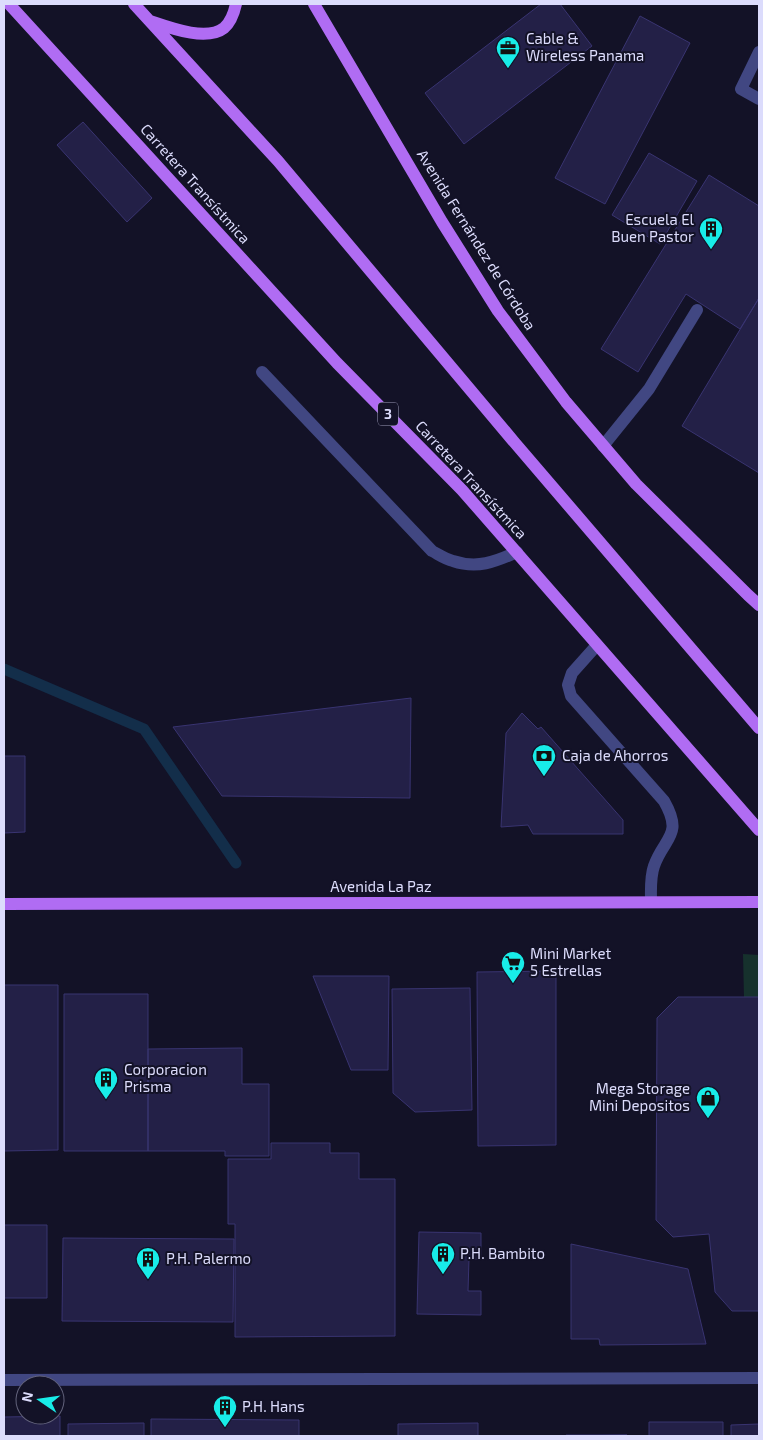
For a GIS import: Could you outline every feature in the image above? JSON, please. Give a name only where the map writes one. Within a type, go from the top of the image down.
[{"type":"main road","name":"Carretera Transístmica","points":[[9,4],[337,363],[462,490],[759,830]]},
{"type":"main road","points":[[134,4],[278,161],[515,443],[759,728]]},
{"type":"main road","points":[[149,21],[196,34],[210,34],[223,29],[232,18],[236,4]]},
{"type":"main road","name":"Avenida Fernández de Córdoba","points":[[314,4],[442,222],[498,311],[566,402],[636,484],[759,605]]},
{"type":"main road","name":"Avenida La Paz","points":[[4,904],[759,902]]},
{"type":"street","points":[[759,52],[740,89],[759,99]]},
{"type":"street","points":[[603,446],[649,389],[697,310]]},
{"type":"street","points":[[262,372],[432,551],[452,561],[474,565],[495,562],[517,552]]},
{"type":"street","points":[[597,645],[572,673],[568,685],[571,696],[664,801],[671,814],[673,828],[669,840],[653,867],[651,902]]},
{"type":"street","points":[[4,1380],[759,1378]]},
{"type":"green space","points":[[743,954],[759,955],[759,997],[744,998]]},
{"type":"building","name":"Cable & Wireless Panama","points":[[541,4],[560,4],[592,46],[464,144],[425,93]]},
{"type":"building","points":[[640,16],[690,43],[605,204],[555,178]]},
{"type":"building","points":[[83,122],[152,198],[127,222],[57,145]]},
{"type":"building","points":[[649,153],[697,181],[660,244],[612,215]]},
{"type":"building","name":"Escuela El Buen Pastor","points":[[709,175],[759,206],[759,298],[740,329],[686,294],[638,372],[601,349]]},
{"type":"building","points":[[759,298],[759,473],[682,426]]},
{"type":"building","points":[[411,698],[410,798],[222,796],[173,727]]},
{"type":"building","name":"Caja de Ahorros","points":[[522,713],[538,729],[541,727],[623,820],[623,834],[533,834],[528,825],[501,827],[506,733]]},
{"type":"building","points":[[4,756],[25,756],[25,832],[4,833]]},
{"type":"building","points":[[556,971],[556,1145],[478,1146],[477,972]]},
{"type":"building","points":[[313,976],[389,976],[388,1070],[351,1070]]},
{"type":"building","points":[[4,985],[58,985],[58,1150],[4,1151]]},
{"type":"building","points":[[470,988],[472,1110],[415,1112],[393,1093],[392,989]]},
{"type":"building","name":"Corporacion Prisma","points":[[64,994],[148,994],[148,1151],[64,1151]]},
{"type":"building","name":"Mega Storage Mini Depositos","points":[[678,997],[759,997],[759,1311],[732,1311],[715,1292],[709,1234],[673,1237],[656,1220],[657,1018]]},
{"type":"building","points":[[242,1048],[242,1084],[269,1084],[269,1156],[225,1156],[225,1151],[148,1151],[148,1049]]},
{"type":"building","points":[[271,1143],[330,1143],[330,1153],[359,1153],[359,1179],[395,1179],[395,1336],[235,1337],[235,1224],[228,1224],[228,1159],[271,1159]]},
{"type":"building","points":[[4,1225],[47,1225],[47,1298],[4,1298]]},
{"type":"building","name":"P.H. Bambito","points":[[419,1232],[481,1233],[481,1259],[469,1259],[468,1291],[481,1291],[481,1315],[417,1314]]},
{"type":"building","name":"P.H. Palermo","points":[[63,1238],[234,1239],[233,1322],[62,1321]]},
{"type":"building","points":[[571,1244],[688,1269],[706,1344],[600,1345],[599,1339],[571,1339]]},
{"type":"building","points":[[4,1417],[15,1417],[15,1425],[60,1425],[60,1436],[4,1436]]},
{"type":"building","name":"P.H. Hans","points":[[151,1419],[299,1420],[299,1436],[151,1436]]},
{"type":"building","points":[[649,1422],[723,1422],[723,1436],[649,1436]]},
{"type":"building","points":[[144,1423],[144,1436],[68,1436],[68,1424]]},
{"type":"building","points":[[478,1423],[478,1436],[398,1436],[398,1424]]},
{"type":"building","points":[[759,1424],[759,1436],[731,1436],[731,1425]]},
{"type":"building","points":[[566,1435],[627,1435],[566,1436]]},
{"type":"waterway","points":[[4,669],[144,729],[236,863]]},
{"type":"place","name":"Cable & Wireless Panama","points":[[508,69]]},
{"type":"place","name":"Escuela El Buen Pastor","points":[[711,250]]},
{"type":"place","name":"Caja de Ahorros","points":[[544,777]]},
{"type":"place","name":"Mini Market 5 Estrellas","points":[[513,984]]},
{"type":"place","name":"Corporacion Prisma","points":[[106,1100]]},
{"type":"place","name":"Mega Storage Mini Depositos","points":[[708,1119]]},
{"type":"place","name":"P.H. Bambito","points":[[443,1275]]},
{"type":"place","name":"P.H. Palermo","points":[[148,1280]]},
{"type":"place","name":"P.H. Hans","points":[[225,1428]]}]
